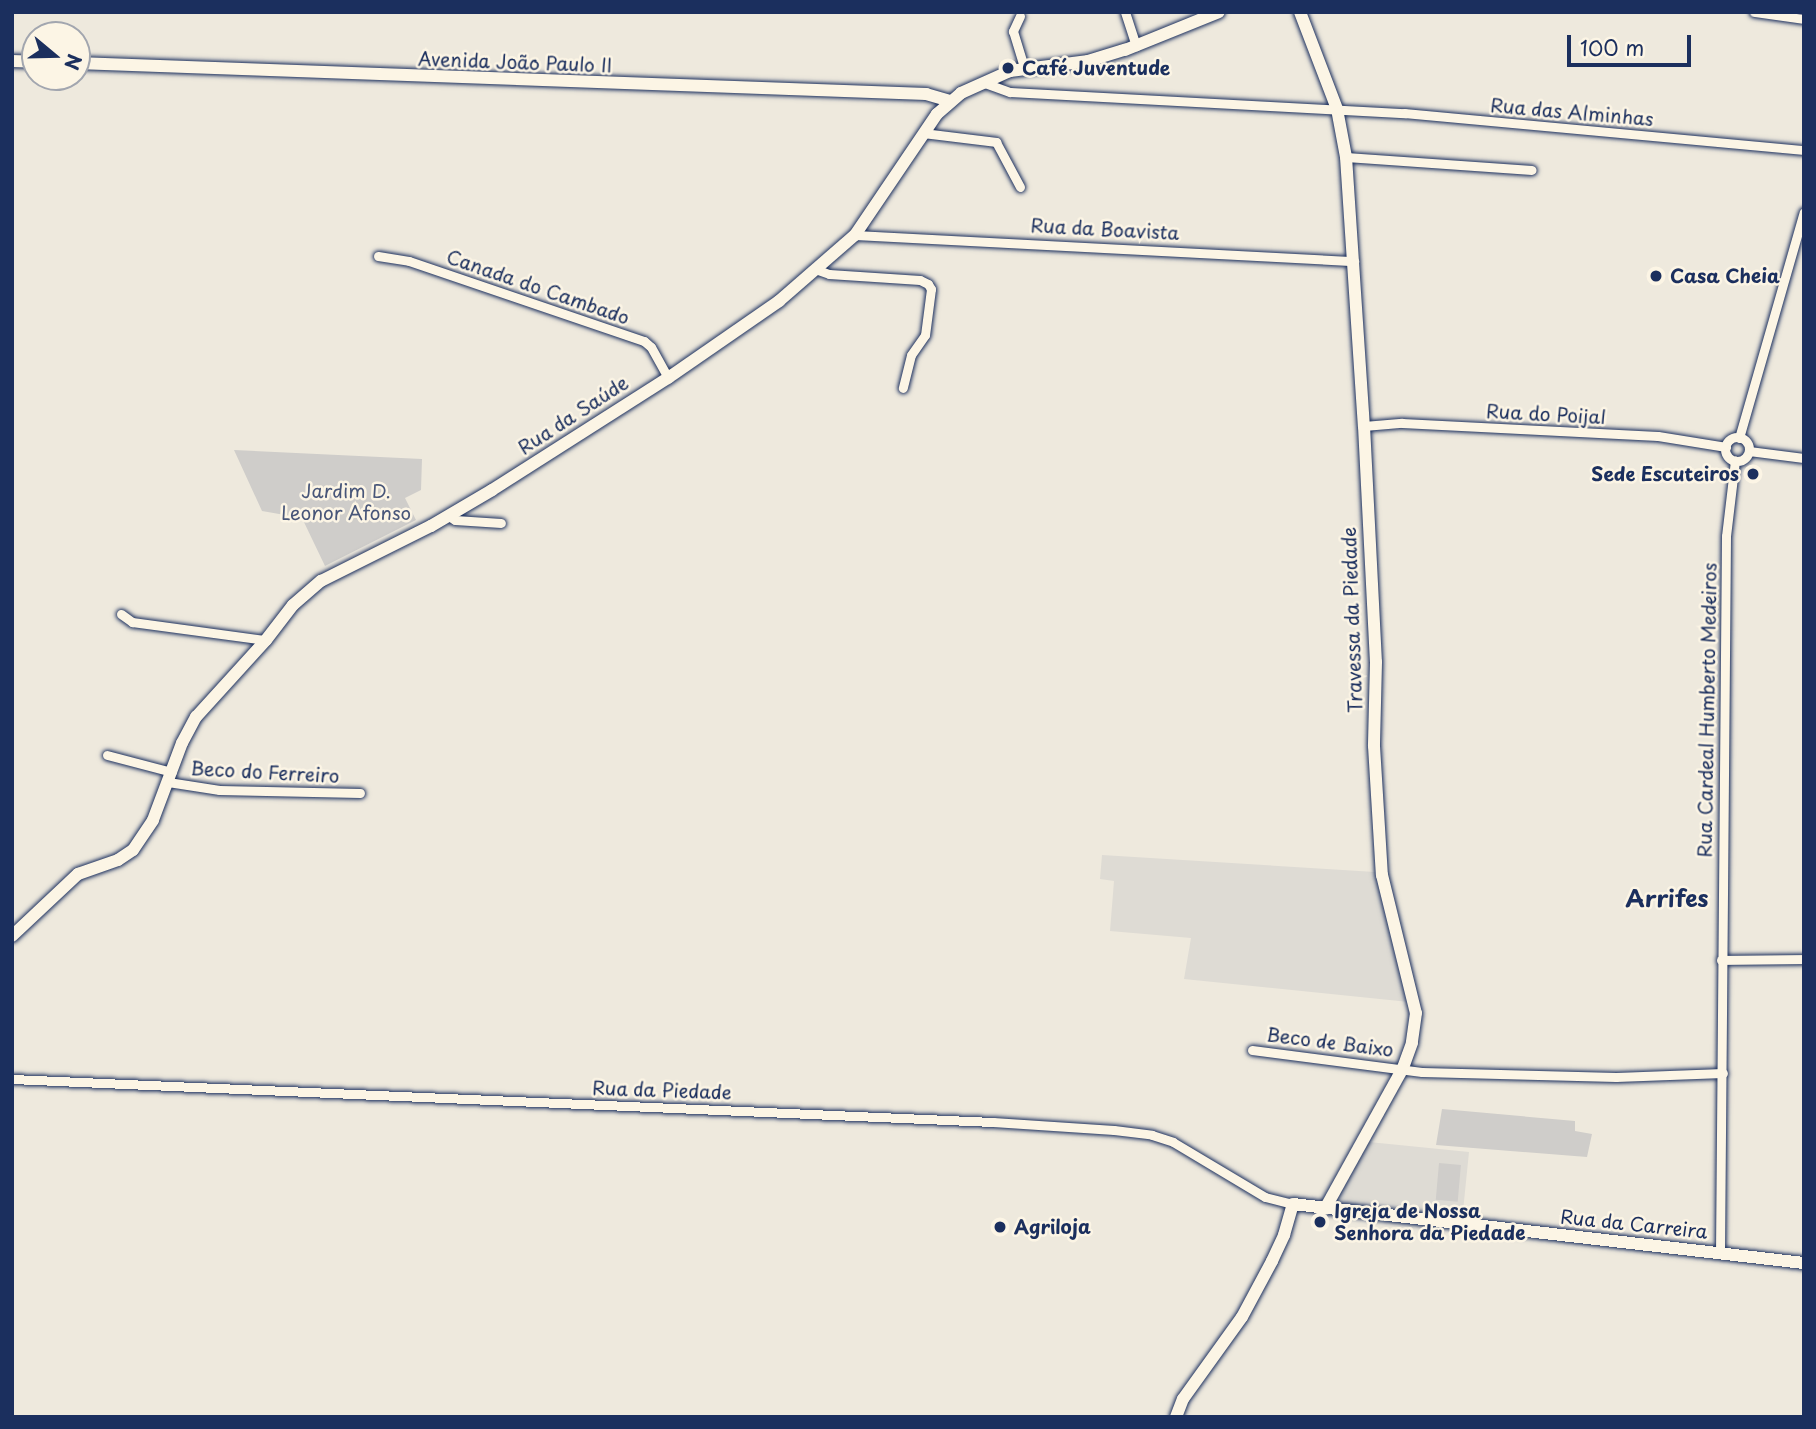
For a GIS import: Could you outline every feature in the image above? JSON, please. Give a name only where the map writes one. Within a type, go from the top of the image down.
[{"type":"street","points":[[1125,12],[1136,46]]},
{"type":"street","name":"Rua da Saúde","points":[[12,936],[78,874],[118,860],[133,850],[148,830],[196,717],[266,640],[293,605],[321,581],[449,516],[668,378],[779,301],[818,270],[855,235],[923,133],[951,101],[982,82],[1024,68],[1088,61],[1136,46],[1219,12]]},
{"type":"street","name":"Travessa da Piedade","points":[[1300,12],[1337,109],[1346,157],[1376,663],[1374,746],[1382,875],[1416,1013],[1412,1043],[1403,1068],[1325,1209]]},
{"type":"street","points":[[1754,12],[1804,19]]},
{"type":"street","points":[[1020,16],[1013,31],[1024,68]]},
{"type":"street","name":"Avenida João Paulo II","points":[[91,64],[926,94],[951,101]]},
{"type":"street","name":"Rua das Alminhas","points":[[982,82],[1010,92],[1337,109],[1804,150]]},
{"type":"street","points":[[923,133],[996,142],[1020,187]]},
{"type":"street","points":[[1346,157],[1532,170]]},
{"type":"street","points":[[1739,438],[1804,212]]},
{"type":"street","name":"Rua da Boavista","points":[[855,235],[1354,261]]},
{"type":"street","name":"Canada do Cambado","points":[[378,256],[409,261],[644,341],[651,347],[668,378]]},
{"type":"street","points":[[818,270],[830,274],[920,280],[928,284],[931,289],[925,335],[911,355],[903,388]]},
{"type":"street","name":"Rua do Poijal","points":[[1364,426],[1402,423],[1658,436],[1726,447]]},
{"type":"street","points":[[1739,438],[1747,442],[1749,451],[1744,459],[1735,461],[1727,456],[1726,447],[1732,439],[1739,438]]},
{"type":"street","points":[[1749,451],[1804,458]]},
{"type":"street","name":"Rua Cardeal Humberto Medeiros","points":[[1720,1253],[1727,536],[1735,461]]},
{"type":"street","points":[[449,516],[454,520],[501,523]]},
{"type":"street","points":[[121,614],[132,622],[266,640]]},
{"type":"street","name":"Beco do Ferreiro","points":[[107,755],[170,777],[219,790],[360,793]]},
{"type":"street","points":[[1721,960],[1804,959]]},
{"type":"street","name":"Beco de Baixo","points":[[1252,1050],[1422,1072],[1605,1077],[1723,1073]]},
{"type":"street","name":"Rua da Piedade","points":[[12,1079],[979,1121],[1114,1130],[1152,1135],[1173,1142],[1265,1197],[1293,1204]]},
{"type":"street","points":[[1176,1417],[1183,1399],[1248,1306],[1279,1248],[1293,1204]]},
{"type":"street","name":"Rua da Carreira","points":[[1293,1204],[1804,1263]]},
{"type":"shaded area","points":[[1102,855],[1375,872],[1409,1002],[1184,979],[1191,938],[1110,931],[1114,881],[1100,879]]},
{"type":"shaded area","points":[[1369,1142],[1469,1152],[1462,1221],[1342,1206],[1337,1197]]},
{"type":"green space","name":"Jardim D. Leonor Afonso","points":[[234,450],[422,459],[421,490],[405,498],[416,520],[325,566],[302,518],[262,511]]},
{"type":"green space","points":[[1442,1109],[1575,1121],[1575,1131],[1592,1134],[1587,1157],[1436,1145]]},
{"type":"green space","points":[[1439,1163],[1461,1165],[1458,1202],[1436,1200]]},
{"type":"place","name":"Café Juventude","points":[[1008,68]]},
{"type":"place","name":"Casa Cheia","points":[[1656,276]]},
{"type":"place","name":"Sede Escuteiros","points":[[1753,474]]},
{"type":"place","name":"Igreja de Nossa Senhora da Piedade","points":[[1320,1222]]},
{"type":"place","name":"Agriloja","points":[[1000,1227]]},
{"type":"district","name":"Arrifes","points":[[1667,898]]}]
